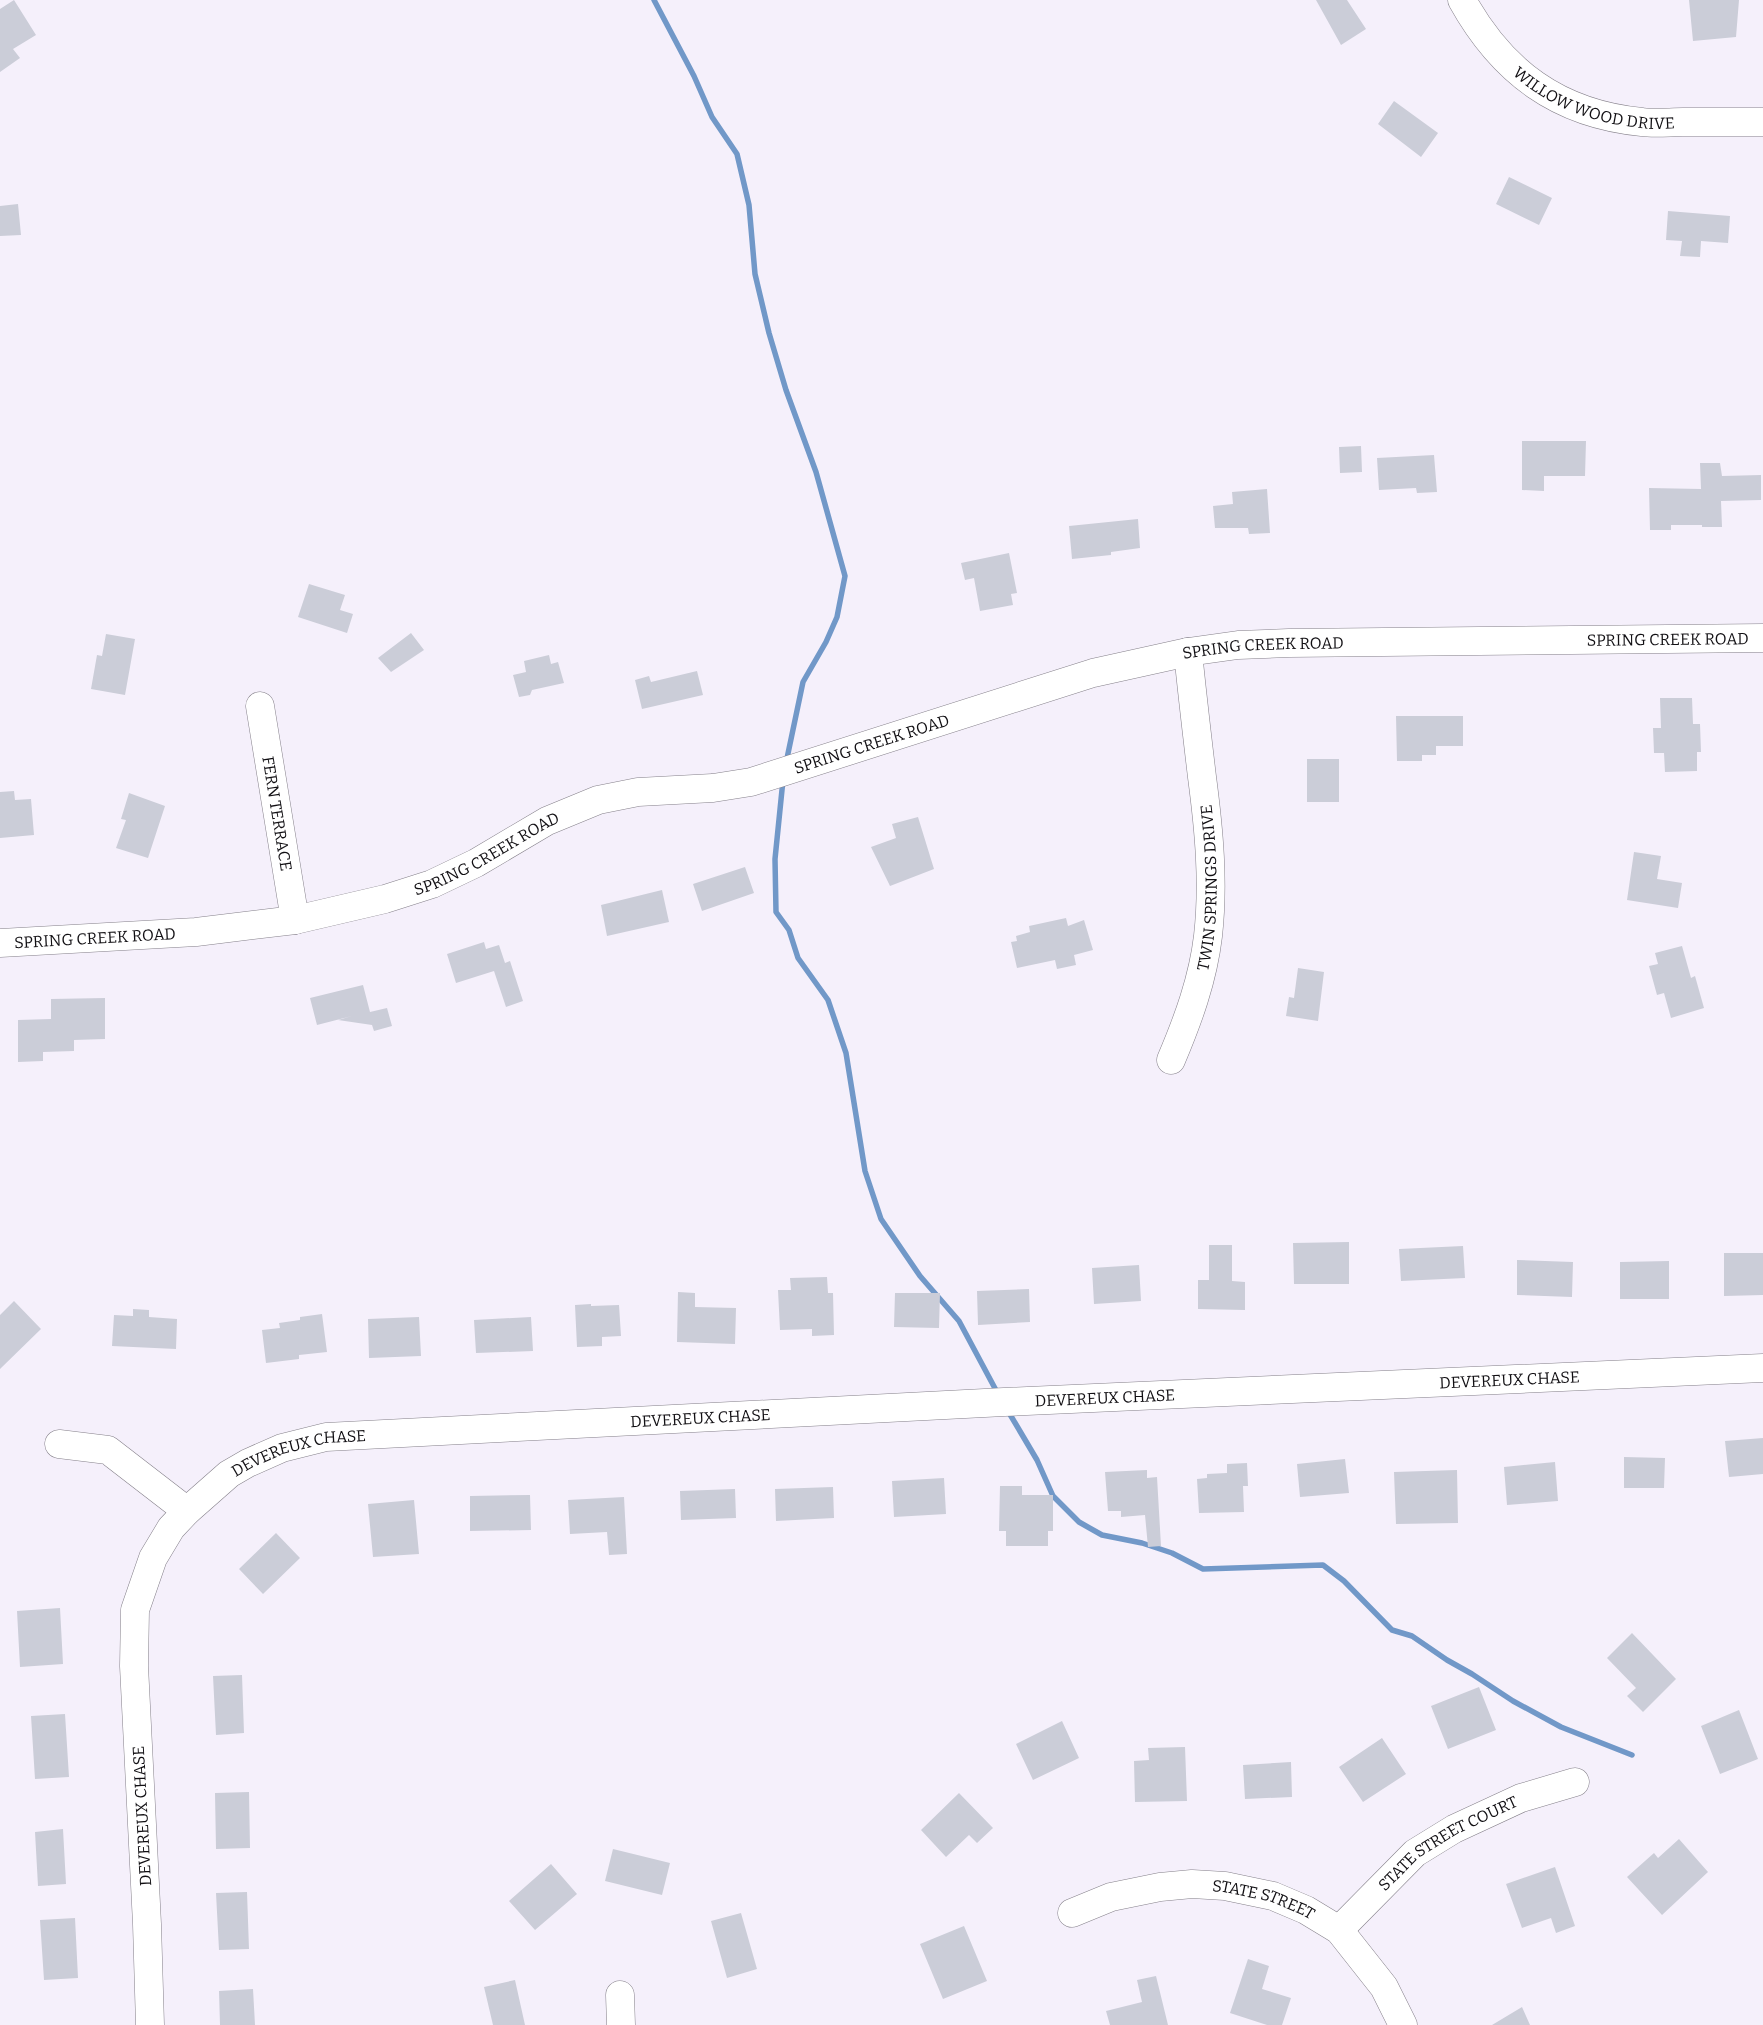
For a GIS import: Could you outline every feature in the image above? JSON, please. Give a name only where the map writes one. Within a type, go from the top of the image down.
[{"type":"street","name":"WILLOW WOOD DRIVE","points":[[1462,0],[1492,47],[1514,69],[1535,85],[1560,100],[1588,112],[1644,122],[1763,122]]},
{"type":"street","name":"SPRING CREEK ROAD","points":[[0,943],[196,932],[295,920],[385,899],[432,884],[476,863],[547,821],[598,800],[638,792],[713,788],[751,782],[1093,673],[1188,652],[1238,645],[1289,642],[1763,638]]},
{"type":"street","name":"TWIN SPRINGS DRIVE","points":[[1171,1060],[1188,1020],[1200,980],[1208,938],[1212,895],[1210,838],[1188,652]]},
{"type":"street","name":"FERN TERRACE","points":[[260,706],[295,920]]},
{"type":"street","name":"DEVEREUX CHASE","points":[[150,2025],[134,1666],[135,1610],[154,1558],[171,1528],[186,1511],[230,1474],[248,1463],[282,1448],[326,1437],[1004,1402],[1763,1368]]},
{"type":"street","points":[[59,1444],[108,1450],[186,1511]]},
{"type":"street","name":"STATE STREET COURT","points":[[1338,1930],[1409,1859],[1431,1843],[1454,1829],[1521,1798],[1575,1782]]},
{"type":"street","name":"STATE STREET","points":[[1072,1913],[1111,1897],[1160,1887],[1192,1884],[1225,1886],[1273,1896],[1306,1910],[1338,1930],[1384,1987],[1403,2025]]},
{"type":"street","points":[[620,1996],[621,2025]]},
{"type":"building","points":[[14,0],[36,35],[13,49],[20,58],[0,72],[0,9]]},
{"type":"building","points":[[1316,0],[1347,0],[1366,29],[1341,45]]},
{"type":"building","points":[[1689,0],[1739,0],[1736,37],[1693,41]]},
{"type":"building","points":[[1394,101],[1438,133],[1421,157],[1378,124]]},
{"type":"building","points":[[1509,177],[1552,198],[1539,225],[1496,204]]},
{"type":"building","points":[[18,204],[21,235],[0,236],[0,206]]},
{"type":"building","points":[[1668,211],[1730,216],[1728,243],[1701,241],[1700,257],[1680,256],[1682,241],[1666,240]]},
{"type":"building","points":[[1522,441],[1586,441],[1585,476],[1544,476],[1544,491],[1522,490]]},
{"type":"building","points":[[1361,446],[1362,472],[1340,473],[1339,447]]},
{"type":"building","points":[[1434,455],[1437,492],[1417,493],[1416,488],[1379,490],[1377,458]]},
{"type":"building","points":[[1700,463],[1720,463],[1722,476],[1761,475],[1761,500],[1721,501],[1722,527],[1671,525],[1671,530],[1650,530],[1649,488],[1701,489]]},
{"type":"building","points":[[1267,489],[1270,533],[1249,534],[1248,528],[1215,528],[1213,506],[1233,504],[1232,492]]},
{"type":"building","points":[[1138,519],[1140,548],[1111,552],[1111,555],[1072,559],[1069,526]]},
{"type":"building","points":[[1009,553],[1017,593],[1011,594],[1013,605],[980,611],[974,578],[965,580],[961,563]]},
{"type":"building","points":[[309,584],[345,595],[340,610],[353,614],[347,633],[298,617]]},
{"type":"building","points":[[411,633],[424,650],[391,672],[378,658]]},
{"type":"building","points":[[106,634],[135,639],[125,695],[91,689],[97,655],[102,656]]},
{"type":"building","points":[[549,655],[551,664],[558,662],[564,683],[532,690],[530,695],[519,697],[513,675],[526,672],[524,661]]},
{"type":"building","points":[[697,671],[703,695],[642,709],[635,680],[649,676],[651,682]]},
{"type":"building","points":[[1660,698],[1692,698],[1693,724],[1700,724],[1701,752],[1697,752],[1697,771],[1665,772],[1664,753],[1654,753],[1653,728],[1661,728]]},
{"type":"building","points":[[1396,716],[1463,716],[1463,746],[1436,746],[1436,755],[1422,755],[1422,761],[1397,761]]},
{"type":"building","points":[[1307,759],[1339,759],[1339,802],[1307,802]]},
{"type":"building","points":[[14,791],[15,800],[31,799],[34,835],[0,838],[0,792]]},
{"type":"building","points":[[129,793],[165,806],[148,858],[116,848],[126,820],[121,819]]},
{"type":"building","points":[[918,817],[934,869],[890,886],[871,847],[896,838],[892,824]]},
{"type":"building","points":[[1634,852],[1661,856],[1657,879],[1682,883],[1678,908],[1627,900]]},
{"type":"building","points":[[745,867],[754,893],[702,911],[693,884]]},
{"type":"building","points":[[662,890],[669,922],[607,936],[601,905]]},
{"type":"building","points":[[1066,918],[1068,926],[1084,920],[1093,950],[1074,955],[1076,965],[1057,969],[1055,960],[1017,968],[1011,942],[1017,941],[1016,936],[1030,932],[1029,926]]},
{"type":"building","points":[[484,942],[486,949],[499,945],[505,963],[510,961],[523,1001],[506,1007],[494,971],[456,983],[447,954]]},
{"type":"building","points":[[1682,946],[1691,978],[1695,976],[1704,1008],[1671,1018],[1664,993],[1657,995],[1649,966],[1658,964],[1655,953]]},
{"type":"building","points":[[1298,968],[1324,972],[1318,1021],[1286,1016],[1289,997],[1294,998]]},
{"type":"building","points":[[363,985],[370,1012],[387,1008],[392,1026],[374,1031],[372,1025],[338,1020],[352,1016],[317,1025],[310,998]]},
{"type":"building","points":[[105,998],[105,1039],[74,1040],[74,1051],[43,1052],[43,1061],[18,1062],[18,1020],[51,1019],[51,999]]},
{"type":"building","points":[[1349,1242],[1349,1284],[1294,1284],[1293,1243]]},
{"type":"building","points":[[1209,1245],[1232,1245],[1232,1281],[1245,1282],[1245,1310],[1198,1309],[1198,1280],[1209,1280]]},
{"type":"building","points":[[1463,1246],[1465,1278],[1401,1281],[1399,1249]]},
{"type":"building","points":[[1724,1253],[1763,1253],[1763,1295],[1724,1296]]},
{"type":"building","points":[[1517,1260],[1573,1262],[1572,1297],[1517,1295]]},
{"type":"building","points":[[1669,1261],[1669,1299],[1620,1299],[1620,1262]]},
{"type":"building","points":[[1139,1265],[1141,1301],[1094,1304],[1092,1268]]},
{"type":"building","points":[[827,1277],[828,1293],[833,1293],[834,1335],[812,1336],[812,1329],[780,1330],[778,1290],[791,1290],[790,1278]]},
{"type":"building","points":[[1029,1289],[1030,1322],[978,1325],[977,1291]]},
{"type":"building","points":[[678,1292],[695,1293],[695,1307],[736,1308],[735,1344],[677,1342]]},
{"type":"building","points":[[895,1293],[940,1293],[939,1328],[894,1327]]},
{"type":"building","points":[[14,1301],[41,1329],[0,1369],[0,1315]]},
{"type":"building","points":[[591,1304],[591,1306],[619,1305],[621,1336],[602,1337],[602,1346],[577,1347],[575,1305]]},
{"type":"building","points":[[133,1309],[149,1310],[149,1317],[177,1319],[176,1349],[112,1346],[114,1315],[133,1316]]},
{"type":"building","points":[[322,1314],[327,1352],[299,1355],[299,1359],[266,1363],[262,1330],[280,1328],[279,1323],[300,1320],[300,1317]]},
{"type":"building","points":[[419,1317],[421,1356],[369,1358],[368,1319]]},
{"type":"building","points":[[531,1317],[533,1351],[476,1353],[474,1320]]},
{"type":"building","points":[[1763,1438],[1763,1474],[1729,1477],[1725,1441]]},
{"type":"building","points":[[1624,1457],[1665,1458],[1664,1488],[1624,1488]]},
{"type":"building","points":[[1345,1459],[1349,1493],[1300,1497],[1297,1464]]},
{"type":"building","points":[[1555,1462],[1558,1501],[1507,1505],[1504,1467]]},
{"type":"building","points":[[1247,1463],[1248,1486],[1243,1486],[1244,1512],[1199,1513],[1197,1479],[1207,1478],[1207,1474],[1227,1473],[1227,1464]]},
{"type":"building","points":[[1147,1470],[1147,1478],[1157,1477],[1161,1546],[1148,1547],[1145,1515],[1121,1517],[1121,1511],[1108,1511],[1105,1472]]},
{"type":"building","points":[[1457,1470],[1458,1523],[1396,1524],[1394,1472]]},
{"type":"building","points":[[944,1478],[946,1514],[894,1517],[892,1481]]},
{"type":"building","points":[[1000,1486],[1022,1486],[1022,1495],[1053,1495],[1053,1531],[1048,1531],[1048,1546],[1006,1546],[1006,1531],[999,1531]]},
{"type":"building","points":[[833,1487],[834,1518],[776,1521],[775,1489]]},
{"type":"building","points":[[735,1489],[736,1518],[681,1520],[680,1491]]},
{"type":"building","points":[[530,1495],[531,1530],[470,1531],[470,1496]]},
{"type":"building","points":[[624,1497],[627,1554],[609,1555],[607,1532],[570,1534],[568,1500]]},
{"type":"building","points":[[414,1500],[419,1554],[373,1557],[368,1504]]},
{"type":"building","points":[[276,1533],[300,1558],[263,1594],[239,1569]]},
{"type":"building","points":[[60,1608],[63,1664],[20,1667],[17,1611]]},
{"type":"building","points":[[1632,1633],[1676,1679],[1643,1712],[1627,1696],[1636,1688],[1607,1658]]},
{"type":"building","points":[[242,1675],[244,1733],[216,1735],[213,1676]]},
{"type":"building","points":[[1479,1687],[1496,1730],[1448,1749],[1431,1706]]},
{"type":"building","points":[[1739,1710],[1758,1759],[1720,1774],[1701,1726]]},
{"type":"building","points":[[65,1714],[69,1777],[35,1779],[31,1716]]},
{"type":"building","points":[[1062,1721],[1079,1758],[1033,1780],[1016,1744]]},
{"type":"building","points":[[1382,1738],[1406,1774],[1363,1802],[1339,1767]]},
{"type":"building","points":[[1185,1747],[1187,1801],[1135,1802],[1134,1761],[1149,1760],[1148,1748]]},
{"type":"building","points":[[1291,1762],[1292,1797],[1245,1799],[1243,1765]]},
{"type":"building","points":[[249,1792],[250,1848],[216,1849],[215,1793]]},
{"type":"building","points":[[959,1793],[993,1828],[977,1843],[969,1835],[946,1857],[921,1830]]},
{"type":"building","points":[[63,1829],[66,1884],[38,1886],[35,1832]]},
{"type":"building","points":[[1679,1839],[1708,1872],[1662,1915],[1627,1877],[1654,1853],[1658,1858]]},
{"type":"building","points":[[613,1849],[670,1863],[662,1895],[605,1881]]},
{"type":"building","points":[[551,1864],[577,1894],[535,1930],[509,1901]]},
{"type":"building","points":[[1555,1867],[1575,1926],[1556,1933],[1551,1918],[1522,1928],[1506,1884]]},
{"type":"building","points":[[247,1892],[249,1949],[219,1950],[216,1893]]},
{"type":"building","points":[[741,1913],[757,1969],[727,1978],[711,1921]]},
{"type":"building","points":[[75,1918],[78,1978],[44,1980],[40,1920]]},
{"type":"building","points":[[964,1926],[987,1981],[943,1999],[920,1944]]},
{"type":"building","points":[[1248,1959],[1269,1966],[1262,1989],[1291,1998],[1282,2025],[1267,2025],[1230,2013]]},
{"type":"building","points":[[1156,1976],[1168,2025],[1110,2025],[1106,2011],[1142,2002],[1137,1980]]},
{"type":"building","points":[[515,1980],[525,2025],[493,2025],[484,1987]]},
{"type":"building","points":[[253,1989],[255,2025],[220,2025],[219,1991]]},
{"type":"building","points":[[1522,2007],[1530,2025],[1492,2025]]},
{"type":"waterway","points":[[654,0],[694,76],[712,117],[737,154],[749,205],[755,274],[769,333],[786,390],[816,472],[845,576],[837,617],[826,642],[803,682],[786,763]]},
{"type":"waterway","points":[[783,780],[775,859],[776,912],[789,930],[798,958],[828,1000],[846,1053],[865,1171],[881,1219],[920,1276],[959,1321],[998,1394]]},
{"type":"waterway","points":[[1008,1411],[1037,1460],[1053,1496],[1079,1522],[1102,1535],[1142,1543],[1172,1553],[1203,1569],[1323,1565],[1344,1581],[1392,1630],[1412,1636],[1513,1701],[1561,1727],[1632,1755]]}]
